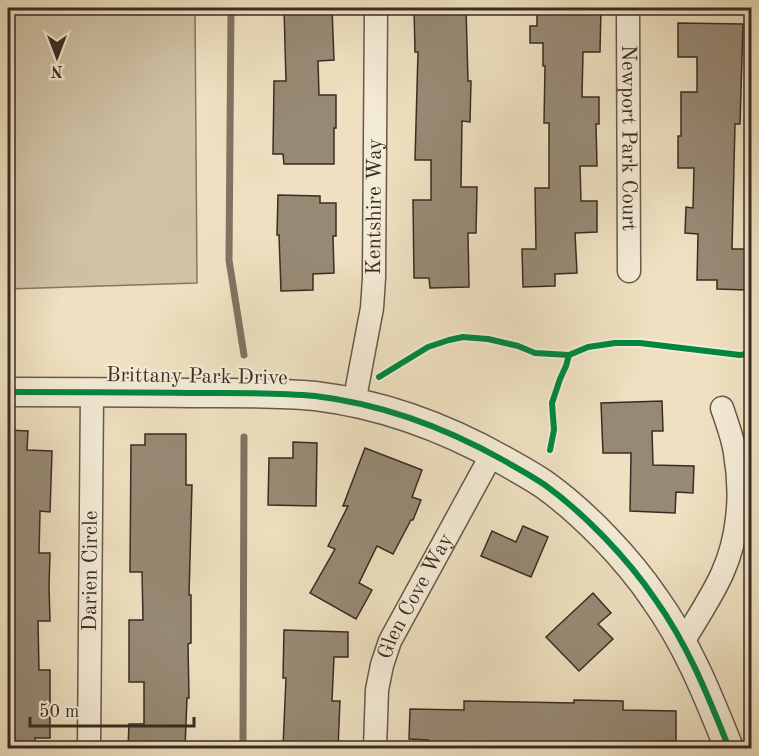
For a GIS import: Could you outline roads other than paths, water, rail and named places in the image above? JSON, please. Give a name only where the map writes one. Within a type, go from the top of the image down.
[{"type":"street","name":"Kentshire Way","points":[[354,403],[372,308],[374,278],[376,8]]},
{"type":"street","name":"Newport Park Court","points":[[628,8],[629,271]]},
{"type":"street","name":"Brittany Park Drive","points":[[8,392],[316,396],[389,411],[464,439],[546,485],[623,557],[655,598],[683,642],[706,689],[729,748]]},
{"type":"street","name":"Darien Circle","points":[[89,748],[92,392]]},
{"type":"street","points":[[683,642],[722,573],[736,525],[739,475],[735,450],[722,408]]},
{"type":"street","name":"Glen Cove Way","points":[[375,748],[377,690],[390,640],[492,454]]},
{"type":"waterway","points":[[231,8],[229,260],[244,355]]},
{"type":"waterway","points":[[243,748],[244,437]]}]
